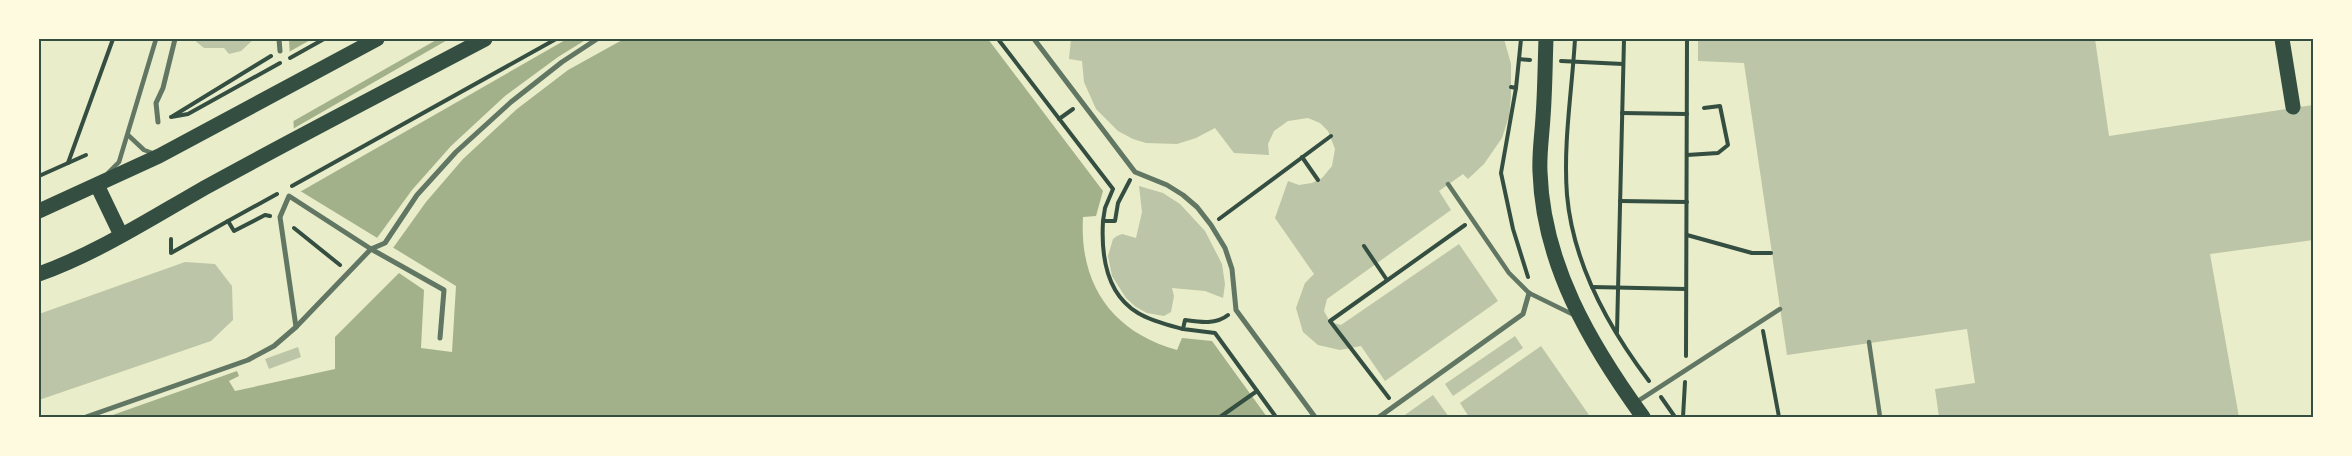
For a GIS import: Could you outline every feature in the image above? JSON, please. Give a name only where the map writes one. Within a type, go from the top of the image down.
[{"type":"main road","points":[[39,211],[159,156],[377,39]]},
{"type":"main road","points":[[39,274],[59,267],[115,238],[484,39]]},
{"type":"main road","points":[[1546,39],[1540,171],[1544,215],[1554,256],[1579,318],[1642,417]]},
{"type":"main road","points":[[2282,39],[2293,107]]},
{"type":"main road","points":[[97,185],[115,238]]},
{"type":"street","points":[[158,122],[156,103],[163,88],[175,39]]},
{"type":"street","points":[[279,39],[280,51]]},
{"type":"street","points":[[86,417],[248,360],[274,346],[296,327],[371,249],[385,243],[417,195],[456,152],[511,102],[562,62],[597,39]]},
{"type":"street","points":[[1034,39],[1135,172],[1167,185],[1183,195],[1197,207],[1211,225],[1225,248],[1232,269],[1236,309],[1315,417]]},
{"type":"street","points":[[296,327],[280,217],[289,196],[371,249],[444,290],[440,338]]},
{"type":"street","points":[[1379,417],[1523,314],[1530,293]]},
{"type":"lane","points":[[97,185],[119,162],[156,39]]},
{"type":"lane","points":[[128,135],[144,150],[159,156]]},
{"type":"lane","points":[[1448,184],[1509,273],[1530,293],[1579,318]]},
{"type":"lane","points":[[1633,404],[1780,309]]},
{"type":"lane","points":[[1869,342],[1880,417]]},
{"type":"path","points":[[68,164],[112,39]]},
{"type":"path","points":[[280,51],[171,117],[188,114],[324,39]]},
{"type":"path","points":[[291,186],[556,39]]},
{"type":"path","points":[[998,39],[1113,189],[1105,208],[1102,244],[1104,263],[1111,282],[1122,298],[1136,312],[1152,320],[1183,329],[1215,333],[1276,417]]},
{"type":"path","points":[[1519,60],[1521,39]]},
{"type":"path","points":[[1575,39],[1567,133],[1567,195],[1574,238],[1592,287],[1617,333],[1675,417]]},
{"type":"path","points":[[1617,333],[1624,39]]},
{"type":"path","points":[[1683,417],[1686,370],[1688,39]]},
{"type":"path","points":[[1574,62],[1623,64]]},
{"type":"path","points":[[1516,88],[1501,173],[1513,230],[1528,272],[1530,293]]},
{"type":"path","points":[[1059,119],[1082,102]]},
{"type":"path","points":[[1687,156],[1718,153],[1728,145],[1720,106],[1704,108]]},
{"type":"path","points":[[1622,114],[1687,114]]},
{"type":"path","points":[[1211,225],[1331,136]]},
{"type":"path","points":[[39,176],[86,155]]},
{"type":"path","points":[[1302,158],[1318,180]]},
{"type":"path","points":[[1103,221],[1115,221],[1118,202],[1135,172]]},
{"type":"path","points":[[171,239],[171,253],[280,192]]},
{"type":"path","points":[[1620,201],[1687,202]]},
{"type":"path","points":[[228,221],[234,231],[265,215]]},
{"type":"path","points":[[280,217],[349,272]]},
{"type":"path","points":[[1395,406],[1353,348],[1330,321],[1473,219]]},
{"type":"path","points":[[1687,236],[1752,253],[1772,253]]},
{"type":"path","points":[[1364,246],[1387,280]]},
{"type":"path","points":[[1592,287],[1686,289]]},
{"type":"path","points":[[1183,329],[1185,320],[1203,322],[1222,320],[1236,309]]},
{"type":"path","points":[[1761,322],[1779,417]]},
{"type":"path","points":[[1220,417],[1257,390]]},
{"type":"shaded area","points":[[289,39],[988,39],[1103,191],[1096,216],[1083,217],[1083,241],[1087,264],[1104,302],[1134,331],[1154,342],[1177,350],[1182,338],[1212,341],[1267,417],[107,417],[237,371],[239,376],[229,381],[235,391],[335,369],[335,337],[399,273],[424,290],[421,348],[452,352],[456,286],[297,189]]},
{"type":"pier","points":[[312,39],[438,39],[290,123],[287,53]]},
{"type":"pier","points":[[449,39],[567,39],[298,193],[294,190],[291,130]]},
{"type":"pier","points":[[587,39],[624,39],[568,70],[517,109],[463,159],[426,202],[393,248],[377,238],[412,190],[451,146],[505,96]]},
{"type":"building","points":[[193,39],[254,39],[241,51],[229,54],[224,48],[204,48]]},
{"type":"building","points":[[1071,39],[1504,39],[1511,64],[1511,97],[1509,116],[1502,138],[1484,164],[1468,179],[1463,174],[1439,191],[1451,210],[1327,299],[1324,311],[1330,322],[1341,325],[1459,244],[1498,301],[1385,381],[1361,346],[1340,350],[1318,345],[1303,332],[1296,308],[1305,283],[1314,274],[1275,218],[1288,181],[1299,185],[1312,183],[1322,178],[1332,166],[1335,149],[1328,131],[1320,123],[1308,118],[1288,121],[1274,131],[1268,144],[1269,155],[1234,153],[1215,128],[1196,138],[1177,144],[1146,143],[1133,139],[1118,131],[1096,109],[1084,82],[1082,61],[1069,59]]},
{"type":"building","points":[[1698,39],[2095,39],[2109,136],[2313,105],[2313,240],[2210,254],[2239,417],[1939,417],[1935,389],[1975,383],[1967,329],[1787,355],[1744,63],[1698,61]]},
{"type":"building","points":[[1139,186],[1163,193],[1180,204],[1205,231],[1222,264],[1225,284],[1223,298],[1205,291],[1172,288],[1174,296],[1171,312],[1164,316],[1147,313],[1126,298],[1112,276],[1108,256],[1113,239],[1117,236],[1122,234],[1136,238],[1142,212]]},
{"type":"building","points":[[185,262],[215,264],[232,286],[233,320],[211,341],[39,400],[39,314]]},
{"type":"building","points":[[1515,336],[1523,348],[1453,396],[1445,384]]},
{"type":"building","points":[[1541,346],[1589,415],[1587,417],[1469,417],[1460,403]]},
{"type":"building","points":[[298,347],[301,357],[269,369],[265,359]]},
{"type":"building","points":[[1433,395],[1449,417],[1402,417]]}]
